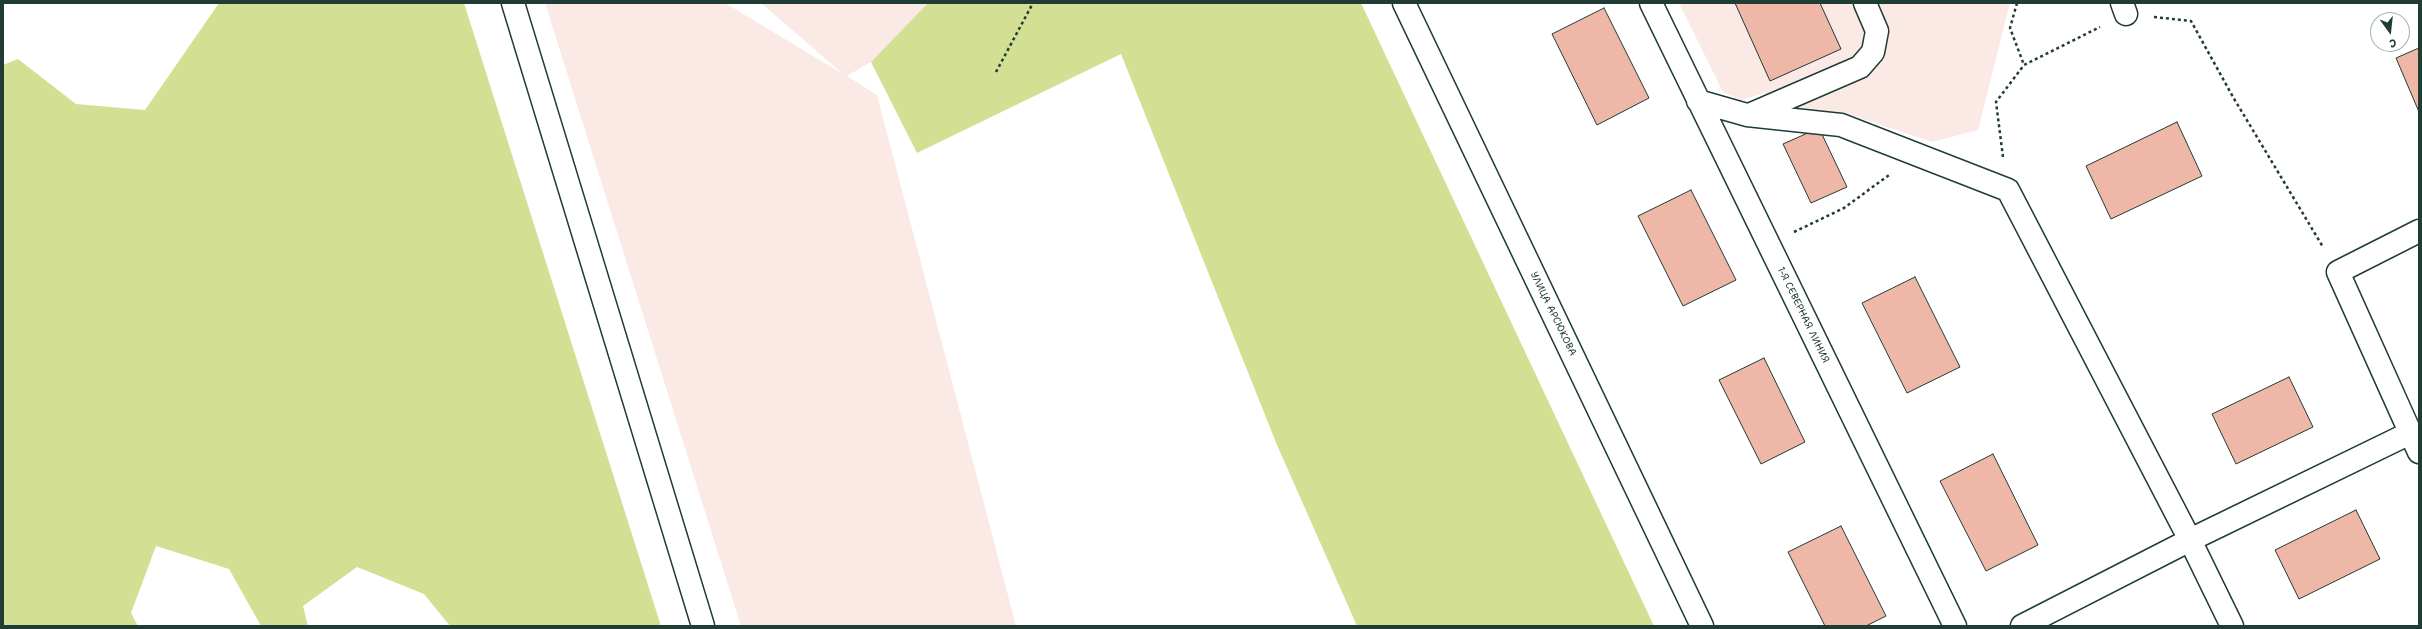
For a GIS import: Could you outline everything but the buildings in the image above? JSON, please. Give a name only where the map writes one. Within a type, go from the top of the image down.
[{"type":"street","points":[[513,3],[703,626]]},
{"type":"street","name":"УЛИЦА АРСЮКОВА","points":[[1404,3],[1702,626]]},
{"type":"street","name":"1-Я СЕВЕРНАЯ ЛИНИЯ","points":[[1651,3],[1955,626]]},
{"type":"street","points":[[1747,115],[1860,67],[1873,52],[1877,31],[1865,3]]},
{"type":"street","points":[[1698,101],[1747,115],[1841,125],[1916,156],[2008,190],[2190,540],[2232,626]]},
{"type":"street","points":[[2419,231],[2338,272],[2419,452]]},
{"type":"street","points":[[2022,626],[2190,540],[2410,433]]},
{"type":"path","points":[[996,72],[1033,3]]},
{"type":"path","points":[[2017,3],[2010,28],[2024,65]]},
{"type":"path","points":[[2008,190],[1996,102],[2024,65],[2124,9],[2191,21],[2233,97],[2338,272]]},
{"type":"path","points":[[1768,244],[1844,208],[1916,156]]},
{"type":"shaded area","points":[[545,3],[725,3],[843,74],[761,3],[928,3],[871,62],[847,76],[877,95],[1016,626],[741,626]]},
{"type":"shaded area","points":[[1679,3],[2010,3],[1978,130],[1932,142],[1848,114],[1774,110],[1765,93],[1741,100],[1723,92]]},
{"type":"green space","points":[[219,3],[464,3],[661,626],[450,626],[424,594],[357,567],[303,606],[308,626],[261,626],[229,569],[156,546],[131,613],[138,626],[3,626],[3,65],[18,59],[76,104],[145,110]]},
{"type":"green space","points":[[928,3],[1361,3],[1654,626],[1357,626],[1277,445],[1121,54],[917,153],[871,62]]}]
